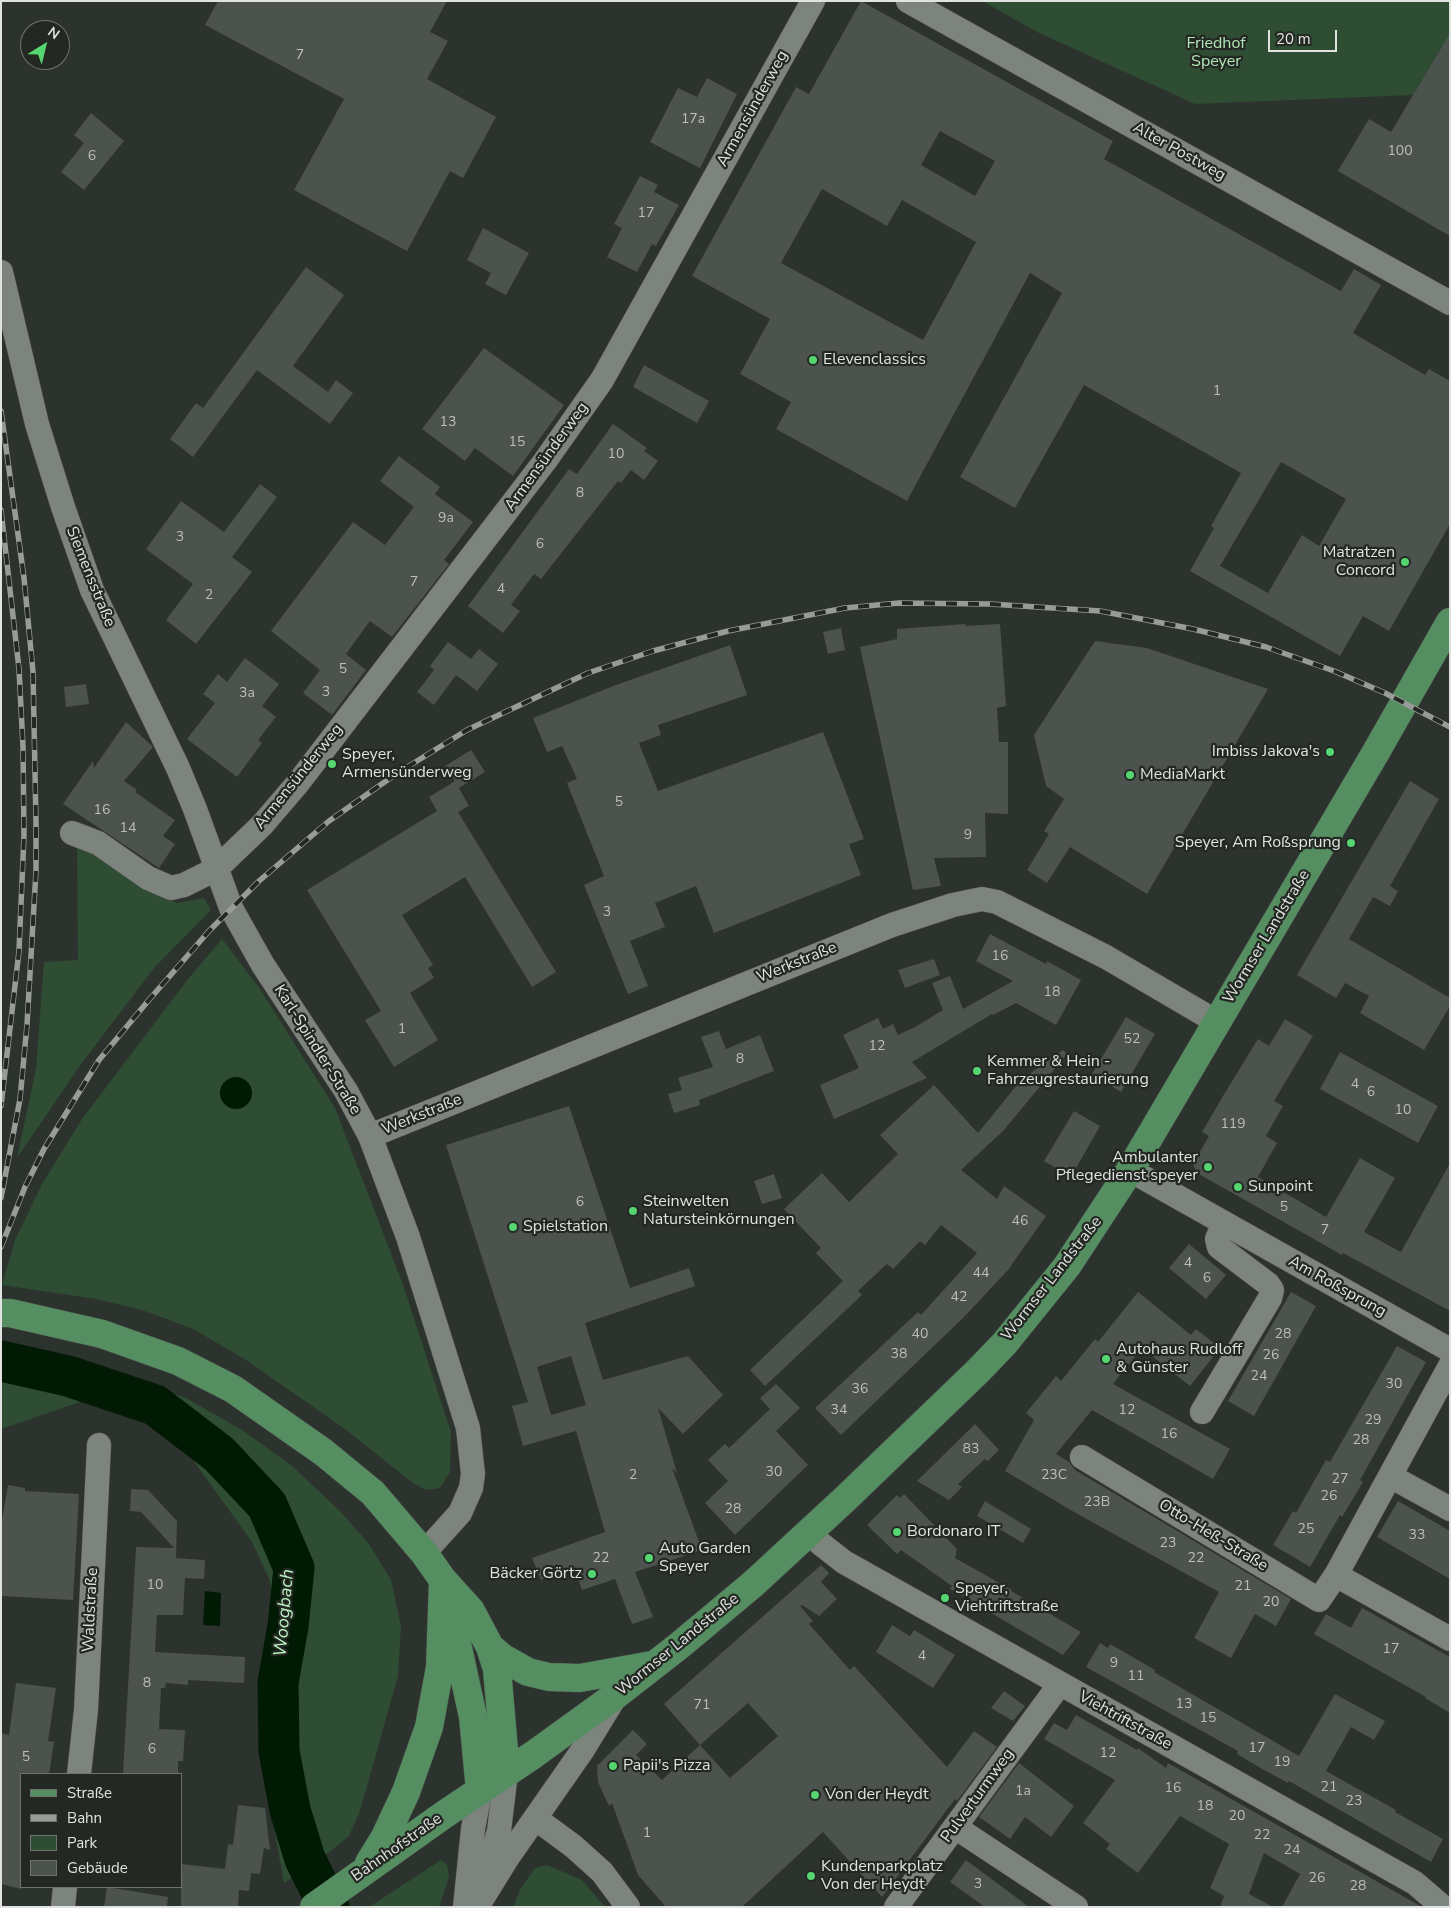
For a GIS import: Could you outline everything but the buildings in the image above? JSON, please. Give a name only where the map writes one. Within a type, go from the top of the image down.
[{"type":"main road","name":"Wormser Landstraße","points":[[480,1791],[616,1695],[753,1584],[977,1372],[1004,1344],[1067,1266],[1130,1170],[1376,752],[1450,622]]},
{"type":"main road","points":[[1,1313],[102,1334],[178,1361],[233,1389],[323,1452],[373,1493],[424,1553],[443,1580],[471,1611],[490,1647],[497,1670],[506,1773]]},
{"type":"main road","points":[[443,1580],[472,1717],[480,1791]]},
{"type":"main road","points":[[356,1877],[385,1837],[406,1792],[429,1727],[440,1668],[443,1580]]},
{"type":"main road","points":[[490,1647],[503,1658],[528,1672],[549,1677],[580,1678],[656,1664]]},
{"type":"main road","name":"Bahnhofstraße","points":[[314,1907],[480,1791]]},
{"type":"street","name":"Armensünderweg","points":[[216,869],[262,825],[298,783],[572,424],[602,380],[632,328],[814,1]]},
{"type":"street","name":"Alter Postweg","points":[[908,1],[1450,303]]},
{"type":"street","name":"Siemensstraße","points":[[1,272],[38,424],[86,574],[178,768],[216,869]]},
{"type":"street","points":[[72,833],[98,843],[148,878],[171,888],[184,885],[216,869]]},
{"type":"street","name":"Karl-Spindler-Straße","points":[[216,869],[231,908],[263,965],[346,1091],[370,1136],[411,1246],[468,1428],[473,1474],[471,1488],[460,1513],[424,1553]]},
{"type":"street","name":"Werkstraße","points":[[370,1136],[892,925],[953,905],[982,899],[997,902],[1106,956],[1217,1022]]},
{"type":"street","name":"Am Roßsprung","points":[[1130,1170],[1450,1350]]},
{"type":"street","name":"Am Roßsprung","points":[[1202,1412],[1270,1298],[1272,1290],[1268,1284],[1219,1247],[1217,1239],[1224,1223]]},
{"type":"street","name":"Otto-Heß-Straße","points":[[1082,1457],[1319,1600],[1336,1575],[1450,1366]]},
{"type":"street","name":"Waldstraße","points":[[80,1773],[86,1723],[98,1445]]},
{"type":"street","points":[[1390,1476],[1450,1509]]},
{"type":"street","name":"Viehtriftstraße","points":[[809,1532],[844,1562],[1415,1883],[1443,1907]]},
{"type":"street","points":[[1336,1575],[1450,1639]]},
{"type":"street","name":"Pulverturmweg","points":[[896,1907],[1060,1684]]},
{"type":"street","points":[[477,1907],[508,1857],[582,1751],[616,1695]]},
{"type":"street","points":[[473,1907],[487,1872],[499,1831],[506,1773]]},
{"type":"street","points":[[465,1907],[480,1791]]},
{"type":"street","points":[[535,1818],[573,1846],[602,1872],[628,1907]]},
{"type":"street","points":[[955,1827],[1076,1907]]},
{"type":"street","points":[[63,1907],[65,1888]]},
{"type":"green space","name":"Friedhof Speyer","points":[[982,1],[1450,1],[1450,50],[1442,46],[1413,95],[1195,104],[1037,32]]},
{"type":"green space","points":[[82,843],[163,897],[177,903],[204,898],[211,910],[154,968],[79,1067],[17,1158],[36,1068],[44,962],[78,960],[77,848]]},
{"type":"green space","points":[[222,939],[260,989],[335,1108],[402,1282],[451,1432],[450,1472],[440,1488],[426,1490],[413,1483],[345,1429],[246,1360],[193,1329],[142,1310],[96,1299],[2,1285],[15,1240],[42,1184],[82,1119],[188,979]]},
{"type":"green space","points":[[1,1348],[75,1362],[131,1378],[186,1398],[242,1430],[291,1465],[340,1511],[369,1544],[391,1580],[401,1626],[398,1676],[360,1811],[349,1836],[284,1883],[259,1745],[260,1705],[274,1617],[270,1581],[252,1542],[172,1431],[138,1408],[95,1399],[83,1401],[1,1429]]},
{"type":"green space","points":[[441,1860],[447,1865],[449,1877],[439,1907],[369,1907]]},
{"type":"green space","points":[[547,1865],[582,1880],[605,1907],[513,1907],[521,1888],[535,1868]]},
{"type":"shaded area","points":[[236,1077],[248,1081],[252,1093],[248,1105],[236,1109],[224,1105],[220,1093],[224,1081]]},
{"type":"shaded area","points":[[205,1591],[221,1593],[220,1626],[203,1625]]},
{"type":"waterway","name":"Woogbach","points":[[1,1361],[68,1376],[155,1405],[219,1454],[267,1505],[294,1568],[288,1626],[278,1683],[279,1751],[290,1810],[305,1859],[329,1907]]},
{"type":"railway","points":[[1,411],[24,578],[33,672],[36,823],[36,871],[27,1025],[20,1099],[1,1198]]},
{"type":"railway","points":[[1,510],[19,669],[23,747],[24,835],[19,951],[1,1106]]},
{"type":"railway","points":[[1,1247],[25,1187],[44,1149],[99,1060],[209,931],[259,881],[329,821],[396,774],[467,730],[588,673],[653,651],[728,631],[845,608],[899,603],[990,604],[1100,611],[1193,629],[1266,647],[1334,671],[1385,693],[1450,727]]},
{"type":"place","name":"Elevenclassics","points":[[813,360]]},
{"type":"place","name":"Matratzen Concord","points":[[1405,562]]},
{"type":"place","name":"Imbiss Jakova's","points":[[1330,752]]},
{"type":"place","name":"Speyer, Armensünderweg","points":[[332,764]]},
{"type":"place","name":"MediaMarkt","points":[[1130,775]]},
{"type":"place","name":"Speyer, Am Roßsprung","points":[[1351,843]]},
{"type":"place","name":"Kemmer & Hein - Fahrzeugrestaurierung","points":[[977,1071]]},
{"type":"place","name":"Ambulanter Pflegedienst speyer","points":[[1208,1167]]},
{"type":"place","name":"Sunpoint","points":[[1238,1187]]},
{"type":"place","name":"Steinwelten Natursteinkörnungen","points":[[633,1211]]},
{"type":"place","name":"Spielstation","points":[[513,1227]]},
{"type":"place","name":"Autohaus Rudloff & Günster","points":[[1106,1359]]},
{"type":"place","name":"Bordonaro IT","points":[[897,1532]]},
{"type":"place","name":"Auto Garden Speyer","points":[[649,1558]]},
{"type":"place","name":"Bäcker Görtz","points":[[592,1574]]},
{"type":"place","name":"Speyer, Viehtriftstraße","points":[[945,1598]]},
{"type":"place","name":"Papii's Pizza","points":[[613,1766]]},
{"type":"place","name":"Von der Heydt","points":[[815,1795]]},
{"type":"place","name":"Kundenparkplatz Von der Heydt","points":[[811,1876]]}]
